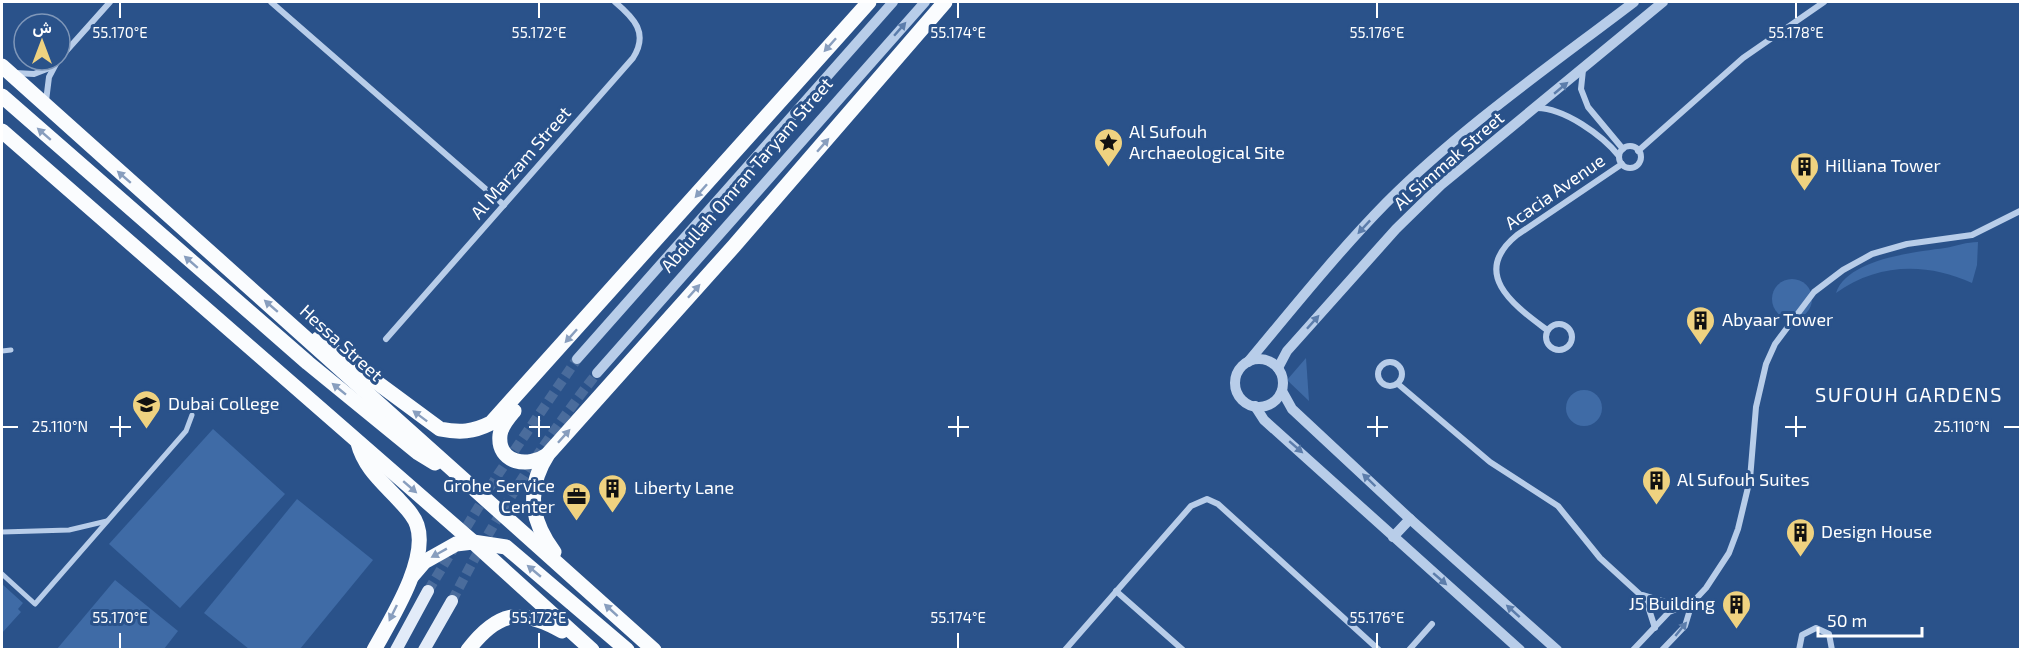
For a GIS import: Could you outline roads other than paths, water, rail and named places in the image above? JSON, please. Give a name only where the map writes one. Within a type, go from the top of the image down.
[{"type":"main road","points":[[293,325],[336,350],[440,429],[456,432],[475,431],[491,423],[869,2]]},
{"type":"main road","points":[[575,578],[545,540],[534,512],[534,484],[548,454],[734,246],[945,2]]},
{"type":"main road","name":"Hessa Street","points":[[4,69],[654,650]]},
{"type":"main road","points":[[2,96],[308,363],[417,452],[454,472]]},
{"type":"main road","points":[[2,131],[473,542],[589,647]]},
{"type":"main road","points":[[531,380],[527,393],[502,426],[500,445],[511,460],[519,464],[537,462],[548,454]]},
{"type":"main road","points":[[357,441],[372,471],[410,512],[417,524],[420,538],[412,576]]},
{"type":"main road","points":[[374,650],[412,576],[424,562],[439,551],[473,542],[506,547],[627,650]]},
{"type":"main road","points":[[396,650],[428,591]]},
{"type":"main road","points":[[424,650],[452,601]]},
{"type":"main road","points":[[468,650],[486,628],[501,618],[517,615],[536,617],[589,647]]},
{"type":"street","points":[[72,44],[110,2]]},
{"type":"street","points":[[271,2],[504,205]]},
{"type":"street","name":"Al Marzam Street","points":[[386,339],[638,50],[641,41],[637,23],[615,2]]},
{"type":"street","name":"Abdullah Omran Taryam Street","points":[[577,359],[893,2]]},
{"type":"street","name":"Abdullah Omran Taryam Street","points":[[597,373],[925,2]]},
{"type":"street","name":"Al Simmak Street","points":[[1520,650],[1264,420],[1254,406],[1247,404],[1236,391],[1237,374],[1386,203],[1436,157],[1634,2]]},
{"type":"street","name":"Al Simmak Street","points":[[1278,368],[1287,351],[1418,206],[1465,164],[1537,108],[1663,2]]},
{"type":"street","points":[[1638,151],[1743,58],[1824,2]]},
{"type":"street","name":"Acacia Avenue","points":[[1582,70],[1581,89],[1588,107],[1623,148]]},
{"type":"street","points":[[22,72],[34,74],[39,72]]},
{"type":"street","points":[[46,108],[46,87],[50,72]]},
{"type":"street","name":"Acacia Avenue","points":[[1537,108],[1564,114],[1611,147],[1619,156]]},
{"type":"street","points":[[1631,146],[1638,151],[1640,157],[1637,165],[1629,167],[1622,164],[1619,156],[1623,148],[1631,146]]},
{"type":"street","name":"Acacia Avenue","points":[[1547,330],[1505,297],[1498,278],[1500,258],[1517,235],[1622,164]]},
{"type":"street","points":[[1662,650],[1685,626],[1692,603],[1706,588],[1729,553],[1738,529],[1750,479],[1756,407],[1766,364],[1775,344],[1814,292],[1843,270],[1872,254],[1907,244],[1940,242],[1972,235],[2020,211]]},
{"type":"street","points":[[1554,324],[1566,326],[1572,337],[1569,345],[1561,350],[1553,349],[1546,343],[1547,330],[1554,324]]},
{"type":"street","points":[[2,351],[11,350]]},
{"type":"street","points":[[1248,362],[1264,359],[1278,368],[1282,375],[1282,392],[1292,408],[1410,519],[1557,650]]},
{"type":"street","points":[[1391,362],[1400,367],[1402,374],[1398,384],[1389,386],[1382,382],[1378,374],[1384,364],[1391,362]]},
{"type":"street","points":[[1398,384],[1490,462],[1558,506],[1599,558],[1640,594],[1651,608],[1655,628]]},
{"type":"street","points":[[1254,406],[1271,404],[1282,392]]},
{"type":"street","points":[[2,574],[35,604],[186,431],[192,415]]},
{"type":"street","points":[[1065,650],[1195,501],[1207,499],[1218,504],[1379,650]]},
{"type":"street","points":[[1393,537],[1410,519]]},
{"type":"street","points":[[2,532],[69,530],[109,520]]},
{"type":"street","points":[[1116,591],[1183,650]]},
{"type":"street","points":[[1640,594],[1679,606]]},
{"type":"street","points":[[1633,650],[1679,606],[1692,603]]},
{"type":"street","points":[[1409,650],[1432,624]]},
{"type":"street","points":[[1799,650],[1802,635],[1816,628],[1829,634],[1832,650]]},
{"type":"tunnel","points":[[428,591],[499,473],[577,359]]},
{"type":"tunnel","points":[[452,601],[519,483],[597,373]]},
{"type":"place","name":"Al Sufouh Archaeological Site","points":[[1108,168]]},
{"type":"place","name":"Hilliana Tower","points":[[1804,192]]},
{"type":"place","name":"Abyaar Tower","points":[[1701,346]]},
{"type":"place","name":"Dubai College","points":[[147,430]]},
{"type":"place","name":"Al Sufouh Suites","points":[[1656,506]]},
{"type":"place","name":"Liberty Lane","points":[[613,514]]},
{"type":"place","name":"Grohe Service Center","points":[[576,522]]},
{"type":"place","name":"Design House","points":[[1800,558]]},
{"type":"place","name":"J5 Building","points":[[1736,630]]},
{"type":"district","name":"SUFOUH GARDENS","points":[[1909,395]]}]
